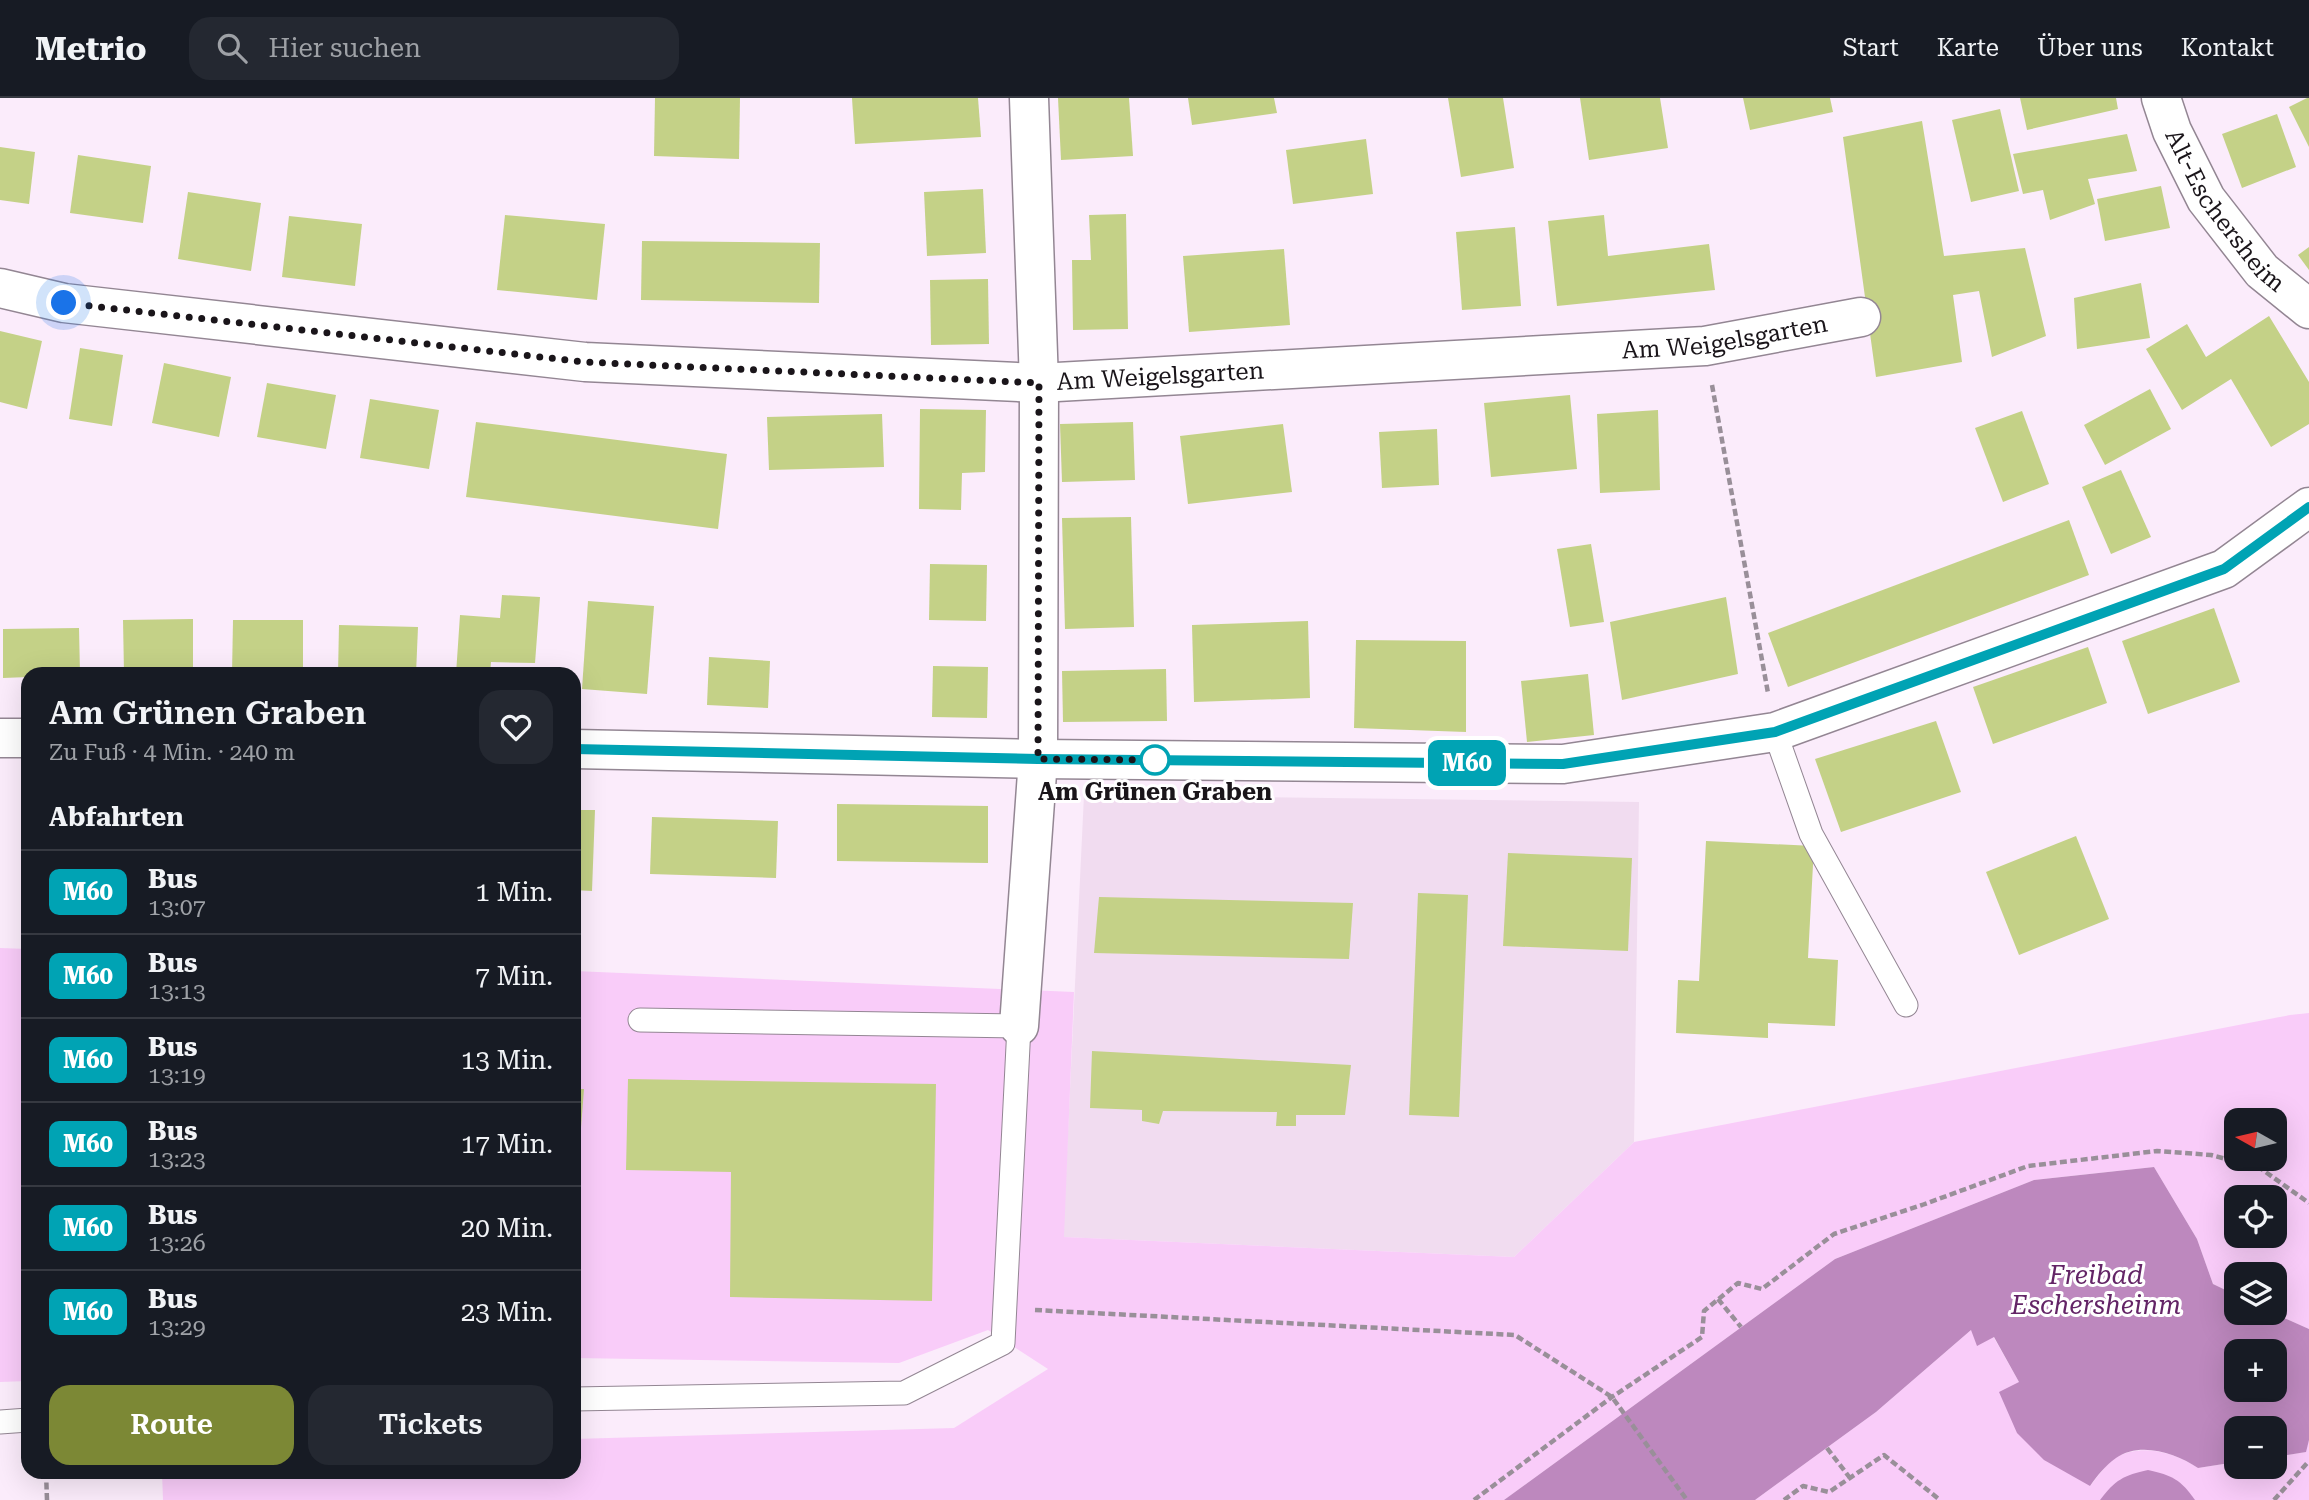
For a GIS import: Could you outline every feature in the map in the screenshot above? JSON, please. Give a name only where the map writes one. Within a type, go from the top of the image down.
[{"type":"street","points":[[1019,1026],[1038,759],[1039,383],[1029,98]]},
{"type":"street","name":"Alt-Eschersheim","points":[[2161,98],[2172,131],[2206,199],[2262,271],[2309,309]]},
{"type":"street","name":"Am Weigelsgarten","points":[[0,288],[64,303],[585,362],[1039,383],[1705,346],[1861,317]]},
{"type":"street","points":[[581,749],[1038,759],[1563,764],[1775,732],[2224,569],[2309,508]]},
{"type":"street","points":[[0,738],[21,738]]},
{"type":"lane","points":[[1775,732],[1811,834],[1906,1005]]},
{"type":"lane","points":[[581,1399],[904,1393],[1003,1343],[1019,1026],[640,1020]]},
{"type":"lane","points":[[0,1422],[21,1420]]},
{"type":"path","points":[[1705,346],[1775,732]]},
{"type":"path","points":[[1474,1500],[1612,1396],[1702,1337],[1704,1311],[1738,1283],[1762,1289],[1834,1234],[2028,1166],[2157,1152],[2211,1155],[2260,1168],[2309,1203]]},
{"type":"path","points":[[1718,1299],[1741,1327]]},
{"type":"path","points":[[1004,1308],[1515,1335],[1612,1396],[1687,1500]]},
{"type":"path","points":[[1827,1448],[1850,1478]]},
{"type":"path","points":[[1784,1500],[1803,1486],[1829,1492],[1884,1455],[1940,1500]]},
{"type":"path","points":[[2274,1500],[2309,1461]]},
{"type":"path","points":[[46,1479],[47,1500]]},
{"type":"shaded area","points":[[1084,795],[1639,802],[1634,1142],[1514,1257],[1063,1237]]},
{"type":"shaded area","points":[[0,948],[21,949],[21,1381],[0,1382]]},
{"type":"shaded area","points":[[581,971],[1074,992],[1064,1237],[1514,1257],[1634,1142],[2309,1013],[2309,1329],[2287,1319],[2287,1262],[2224,1262],[2224,1289],[2213,1284],[2197,1239],[2154,1167],[2034,1180],[1835,1259],[1504,1500],[163,1500],[162,1479],[581,1479],[581,1439],[954,1428],[1048,1369],[988,1330],[899,1363],[581,1358]]},
{"type":"shaded area","points":[[1971,1330],[1993,1336],[2019,1382],[2090,1486],[2102,1470],[2117,1457],[2148,1450],[2169,1454],[2198,1468],[2224,1464],[2224,1479],[2287,1479],[2287,1455],[2305,1452],[2309,1440],[2309,1500],[1755,1500],[1876,1412]]},
{"type":"water","name":"Freibad Eschersheinm","points":[[2154,1167],[2197,1239],[2213,1284],[2224,1289],[2224,1325],[2287,1325],[2287,1319],[2309,1329],[2309,1440],[2306,1452],[2287,1455],[2287,1416],[2224,1416],[2224,1464],[2198,1468],[2169,1454],[2136,1450],[2112,1461],[2090,1486],[2044,1460],[2017,1433],[1999,1392],[2019,1382],[1994,1337],[1977,1346],[1971,1330],[1876,1412],[1755,1500],[1504,1500],[1835,1259],[2034,1180]]},
{"type":"water","points":[[2148,1470],[2175,1479],[2195,1500],[2100,1500],[2121,1479]]},
{"type":"building","points":[[655,98],[740,98],[739,159],[654,156]]},
{"type":"building","points":[[852,98],[978,98],[981,137],[855,144]]},
{"type":"building","points":[[1058,98],[1129,98],[1133,156],[1061,160]]},
{"type":"building","points":[[1188,98],[1274,98],[1277,113],[1192,125]]},
{"type":"building","points":[[1448,98],[1503,98],[1514,168],[1461,177]]},
{"type":"building","points":[[1580,98],[1660,98],[1668,148],[1589,160]]},
{"type":"building","points":[[1743,98],[1830,98],[1833,112],[1750,130]]},
{"type":"building","points":[[2020,98],[2116,98],[2118,109],[2027,130]]},
{"type":"building","points":[[2309,98],[2309,147],[2289,107]]},
{"type":"building","points":[[2000,109],[2019,191],[1971,202],[1952,120]]},
{"type":"building","points":[[2277,114],[2296,167],[2242,188],[2222,134]]},
{"type":"building","points":[[1922,121],[1944,256],[2025,248],[2046,336],[1992,357],[1979,291],[1953,295],[1962,362],[1876,377],[1843,137]]},
{"type":"building","points":[[2127,134],[2137,171],[2088,179],[2095,204],[2050,220],[2043,190],[2023,194],[2013,154]]},
{"type":"building","points":[[1366,139],[1373,194],[1293,204],[1286,150]]},
{"type":"building","points":[[0,147],[35,152],[29,204],[0,200]]},
{"type":"building","points":[[78,155],[151,166],[143,223],[70,213]]},
{"type":"building","points":[[2161,186],[2170,228],[2105,241],[2097,199]]},
{"type":"building","points":[[983,189],[986,253],[927,256],[924,192]]},
{"type":"building","points":[[188,192],[261,203],[251,271],[178,259]]},
{"type":"building","points":[[1126,214],[1128,329],[1073,330],[1072,260],[1091,260],[1089,215]]},
{"type":"building","points":[[505,215],[605,224],[597,300],[497,290]]},
{"type":"building","points":[[1604,215],[1608,256],[1709,244],[1715,290],[1557,306],[1548,221]]},
{"type":"building","points":[[289,216],[362,224],[355,286],[282,277]]},
{"type":"building","points":[[1515,227],[1521,306],[1462,310],[1456,232]]},
{"type":"building","points":[[642,241],[820,243],[819,303],[641,300]]},
{"type":"building","points":[[2309,247],[2309,270],[2298,255]]},
{"type":"building","points":[[1284,249],[1290,325],[1189,332],[1183,256]]},
{"type":"building","points":[[988,279],[989,344],[931,345],[930,280]]},
{"type":"building","points":[[2141,283],[2150,338],[2077,349],[2074,298]]},
{"type":"building","points":[[2269,316],[2309,382],[2309,424],[2271,447],[2231,379],[2182,410],[2146,349],[2187,324],[2206,357]]},
{"type":"building","points":[[0,331],[42,341],[27,409],[0,402]]},
{"type":"building","points":[[80,348],[123,355],[112,426],[69,419]]},
{"type":"building","points":[[164,363],[231,377],[219,437],[152,423]]},
{"type":"building","points":[[267,383],[336,395],[326,449],[257,437]]},
{"type":"building","points":[[2150,389],[2171,429],[2105,465],[2084,425]]},
{"type":"building","points":[[1570,395],[1577,469],[1491,477],[1484,403]]},
{"type":"building","points":[[370,399],[439,410],[429,469],[360,458]]},
{"type":"building","points":[[920,409],[986,410],[985,472],[962,473],[961,510],[919,509]]},
{"type":"building","points":[[1658,410],[1660,490],[1600,493],[1597,414]]},
{"type":"building","points":[[2022,411],[2049,484],[2003,502],[1975,428]]},
{"type":"building","points":[[882,414],[884,467],[769,470],[767,417]]},
{"type":"building","points":[[476,422],[727,454],[718,529],[466,497]]},
{"type":"building","points":[[1133,422],[1135,480],[1062,482],[1060,424]]},
{"type":"building","points":[[1283,424],[1292,492],[1188,504],[1180,436]]},
{"type":"building","points":[[1437,429],[1439,485],[1382,488],[1379,432]]},
{"type":"building","points":[[2121,470],[2151,537],[2111,554],[2082,487]]},
{"type":"building","points":[[1131,517],[1134,627],[1065,629],[1062,518]]},
{"type":"building","points":[[2069,520],[2089,575],[1788,687],[1768,633]]},
{"type":"building","points":[[1591,544],[1604,622],[1570,627],[1557,549]]},
{"type":"building","points":[[930,564],[987,565],[986,621],[929,620]]},
{"type":"building","points":[[502,595],[540,597],[535,663],[491,662],[491,667],[456,667],[460,615],[500,618]]},
{"type":"building","points":[[1726,597],[1738,674],[1622,700],[1610,622]]},
{"type":"building","points":[[588,601],[654,606],[647,694],[582,689]]},
{"type":"building","points":[[2214,608],[2240,682],[2148,714],[2122,641]]},
{"type":"building","points":[[193,619],[193,667],[124,667],[123,620]]},
{"type":"building","points":[[233,620],[303,620],[303,667],[232,667]]},
{"type":"building","points":[[1308,621],[1310,698],[1194,702],[1192,625]]},
{"type":"building","points":[[339,625],[418,627],[416,667],[338,667]]},
{"type":"building","points":[[79,628],[80,667],[21,667],[21,677],[3,678],[3,629]]},
{"type":"building","points":[[1356,640],[1466,641],[1466,732],[1354,728]]},
{"type":"building","points":[[2088,647],[2107,703],[1993,744],[1973,687]]},
{"type":"building","points":[[709,657],[770,661],[768,708],[707,705]]},
{"type":"building","points":[[933,666],[988,667],[987,718],[932,717]]},
{"type":"building","points":[[1166,669],[1167,721],[1063,722],[1062,671]]},
{"type":"building","points":[[1588,674],[1594,735],[1527,742],[1521,681]]},
{"type":"building","points":[[1936,721],[1961,792],[1841,832],[1815,759]]},
{"type":"building","points":[[837,804],[988,806],[988,863],[837,861]]},
{"type":"building","points":[[581,810],[595,810],[592,891],[581,890]]},
{"type":"building","points":[[652,817],[778,821],[776,878],[650,874]]},
{"type":"building","points":[[2076,836],[2109,919],[2019,955],[1986,872]]},
{"type":"building","points":[[1706,841],[1814,846],[1808,958],[1838,960],[1835,1026],[1768,1023],[1768,1038],[1676,1033],[1678,980],[1699,981]]},
{"type":"building","points":[[1508,853],[1632,858],[1628,951],[1503,946]]},
{"type":"building","points":[[1418,893],[1468,895],[1459,1117],[1409,1115]]},
{"type":"building","points":[[1099,897],[1353,903],[1349,959],[1094,953]]},
{"type":"building","points":[[1092,1051],[1351,1065],[1345,1115],[1296,1115],[1296,1126],[1276,1126],[1277,1112],[1163,1111],[1159,1124],[1142,1121],[1142,1110],[1090,1108]]},
{"type":"building","points":[[628,1079],[936,1084],[932,1301],[730,1297],[731,1172],[626,1170]]},
{"type":"building","points":[[581,1089],[584,1089],[581,1128]]},
{"type":"bus line","name":"M60","points":[[581,749],[1038,759],[1563,764],[1775,732],[2224,569],[2309,507]]},
{"type":"place","name":"Am Grünen Graben","points":[[1155,760]]},
{"type":"route","points":[[64,303],[585,362],[1039,383],[1038,759],[1158,760],[1155,760]]}]
